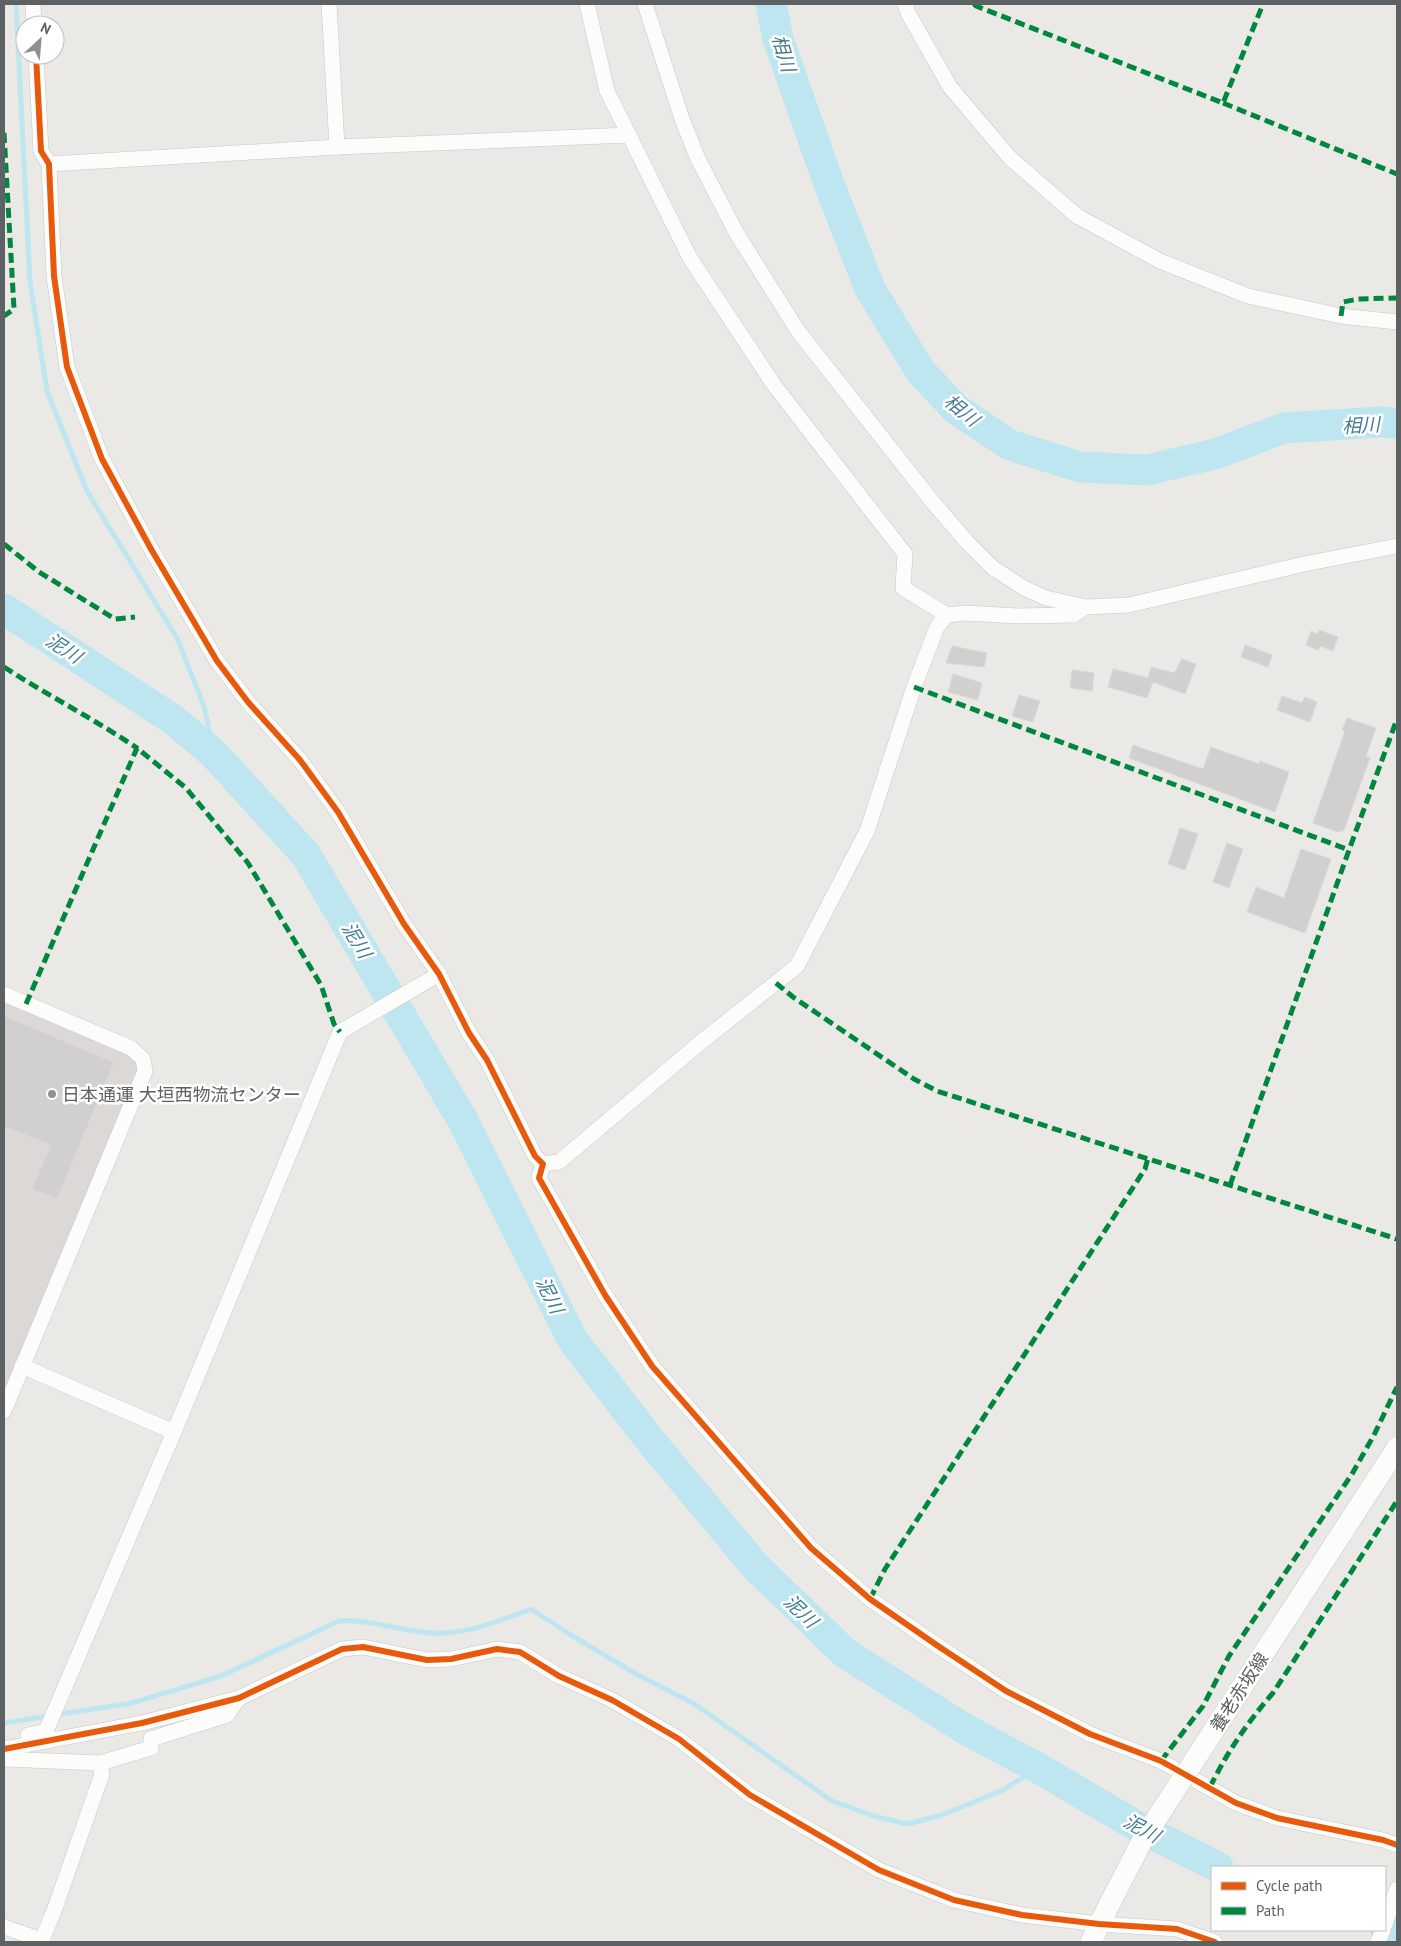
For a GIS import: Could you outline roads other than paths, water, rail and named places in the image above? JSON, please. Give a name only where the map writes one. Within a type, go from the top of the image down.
[{"type":"main road","name":"養老赤坂線","points":[[1099,1925],[1142,1841],[1397,1448]]},
{"type":"street","points":[[329,4],[337,147]]},
{"type":"street","points":[[587,4],[607,91],[695,266],[774,386],[904,554],[903,588],[946,615],[964,613],[1017,616],[1073,615],[1086,607]]},
{"type":"street","points":[[645,4],[682,119],[698,159],[737,234],[798,331],[931,500],[967,542],[993,568],[1024,588],[1046,598],[1086,607],[1129,605],[1304,564],[1397,546]]},
{"type":"street","points":[[905,4],[908,13],[950,87],[1010,158],[1077,216],[1160,261],[1248,296],[1342,316],[1397,322]]},
{"type":"street","points":[[36,65],[40,151],[50,164],[54,276],[67,366],[102,459],[151,550],[217,662],[248,702],[300,760],[338,812],[433,977],[487,1060],[535,1156],[543,1164]]},
{"type":"street","points":[[50,164],[337,147],[629,135]]},
{"type":"street","points":[[543,1164],[559,1162],[701,1042],[797,966],[867,831],[914,687],[937,627],[946,615]]},
{"type":"street","points":[[4,1740],[46,1731],[174,1432],[340,1032],[433,977]]},
{"type":"street","points":[[4,994],[131,1048],[143,1059],[145,1071],[4,1411]]},
{"type":"street","points":[[543,1164],[539,1178],[605,1295],[652,1366],[811,1548],[870,1599],[1006,1691],[1090,1734],[1161,1761],[1236,1802],[1277,1818],[1383,1840],[1397,1845]]},
{"type":"street","points":[[22,1366],[174,1432]]},
{"type":"street","points":[[4,1749],[142,1723],[239,1698],[307,1667],[342,1648],[363,1647],[427,1660],[451,1659],[497,1648],[520,1652],[559,1676],[612,1700],[679,1739],[750,1795],[879,1870],[954,1900],[1022,1915],[1099,1925],[1177,1929],[1215,1942]]},
{"type":"street","points":[[4,1759],[100,1763],[151,1748],[151,1739],[227,1715],[239,1698]]},
{"type":"street","points":[[4,1927],[41,1941],[54,1911],[102,1774],[100,1763]]},
{"type":"street","points":[[1386,1921],[1397,1889]]},
{"type":"waterway","points":[[16,4],[30,282],[47,391],[87,491],[177,638],[204,706],[214,754]]},
{"type":"waterway","name":"相川","points":[[771,4],[778,39],[829,184],[870,289],[921,372],[956,409],[1010,445],[1080,467],[1147,470],[1215,454],[1284,428],[1380,422],[1397,423]]},
{"type":"waterway","name":"泥川","points":[[4,609],[175,721],[214,754],[306,855],[462,1119],[572,1339],[653,1444],[756,1567],[845,1653],[965,1729],[1038,1768],[1140,1828],[1216,1866]]},
{"type":"waterway","points":[[4,1723],[132,1703],[221,1676],[339,1621],[374,1623],[419,1632],[444,1633],[482,1626],[531,1609],[638,1675],[693,1703],[832,1801],[874,1816],[907,1824],[942,1815],[1003,1790],[1038,1768]]},
{"type":"waterway","name":"泥川","points":[[1386,1928],[1397,1932]]},
{"type":"place","name":"日本通運 大垣西物流センター","points":[[52,1094]]}]
